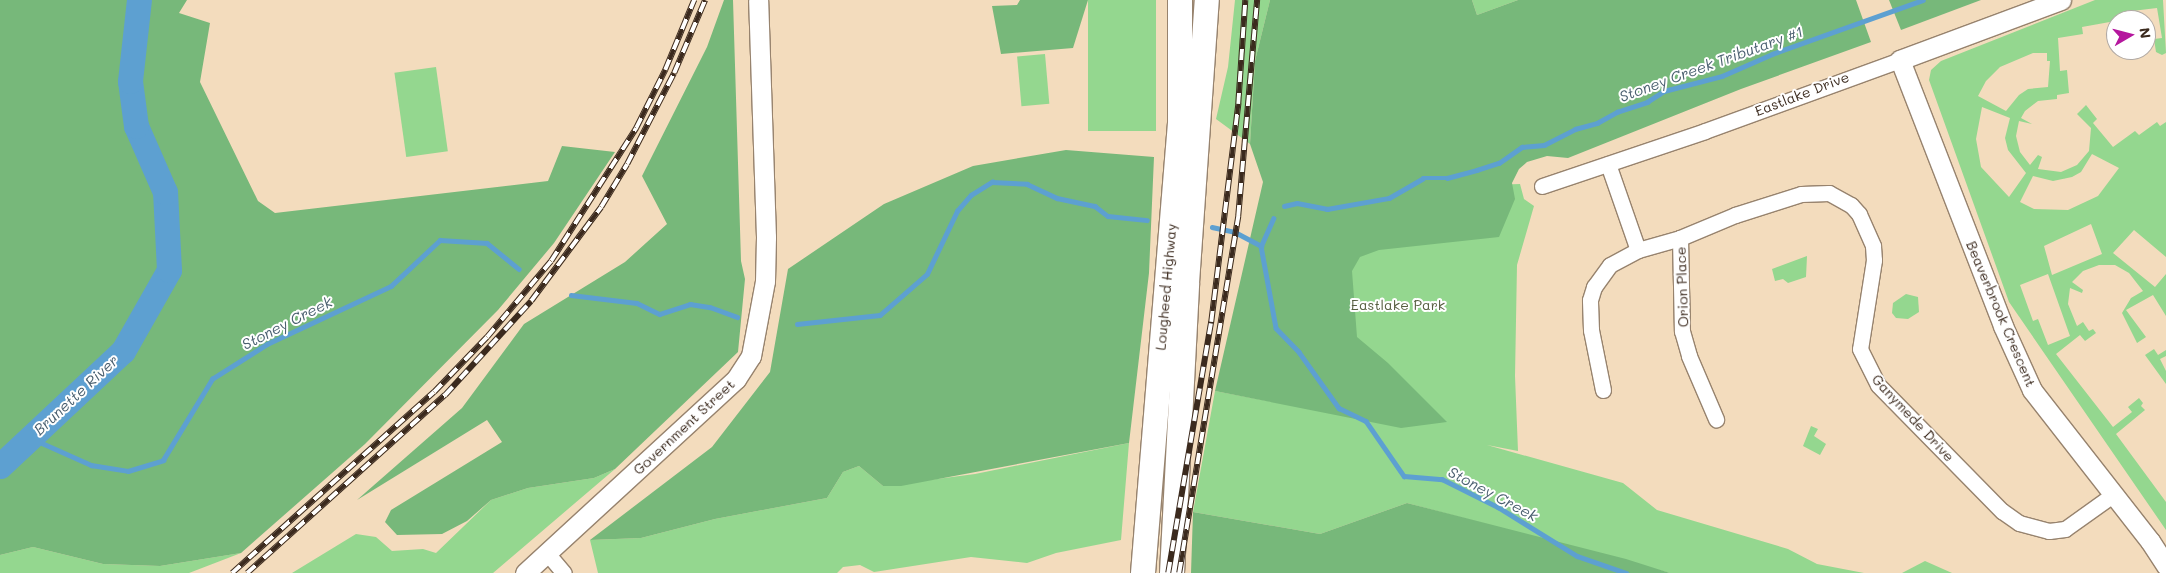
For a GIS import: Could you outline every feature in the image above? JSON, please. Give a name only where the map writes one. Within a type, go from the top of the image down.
[{"type":"main road","name":"Lougheed Highway","points":[[1180,0],[1189,120]]},
{"type":"main road","name":"Lougheed Highway","points":[[1172,573],[1185,183],[1189,120],[1207,0]]},
{"type":"main road","name":"Lougheed Highway","points":[[1144,573],[1185,183]]},
{"type":"street","name":"Government Street","points":[[525,573],[736,379],[751,356],[765,281],[766,237],[758,0]]},
{"type":"street","name":"Eastlake Drive","points":[[1542,186],[1900,60],[2061,0]]},
{"type":"street","name":"Beaverbrook Crescent","points":[[1900,60],[2017,360],[2049,416],[2114,494],[2166,566]]},
{"type":"street","points":[[1608,164],[1638,250]]},
{"type":"street","name":"Ganymede Drive","points":[[1603,390],[1591,330],[1590,300],[1594,287],[1610,265],[1638,250],[1680,238],[1735,215],[1801,194],[1820,192],[1840,198],[1859,214],[1873,246],[1874,260],[1860,349],[1878,385],[2002,510],[2019,523],[2050,531],[2065,530],[2114,494]]},
{"type":"street","name":"Orion Place","points":[[1680,238],[1682,331],[1689,356],[1716,419]]},
{"type":"street","points":[[548,553],[564,573]]},
{"type":"green space","points":[[0,0],[187,0],[179,13],[210,23],[200,82],[258,201],[275,213],[548,181],[562,146],[615,152],[554,243],[498,310],[365,444],[241,553],[160,566],[103,564],[33,547],[0,555]]},
{"type":"green space","points":[[724,0],[733,0],[741,261],[745,279],[738,352],[615,469],[594,478],[528,488],[491,500],[467,521],[442,534],[397,535],[385,522],[391,510],[502,442],[487,420],[357,500],[462,408],[524,324],[625,262],[667,224],[642,176],[707,47]]},
{"type":"green space","points":[[1020,0],[1088,0],[1073,48],[1001,54],[992,6],[1017,5]]},
{"type":"green space","points":[[1088,0],[1156,0],[1156,131],[1088,131]]},
{"type":"green space","points":[[1235,0],[1270,0],[1255,61],[1250,144],[1216,119],[1228,67]]},
{"type":"green space","points":[[1270,0],[1472,0],[1477,15],[1518,0],[1856,0],[1871,42],[1741,89],[1568,158],[1547,156],[1527,162],[1519,169],[1512,183],[1515,199],[1499,237],[1379,250],[1360,257],[1352,271],[1357,337],[1388,363],[1447,422],[1401,428],[1215,391],[1263,182],[1250,144],[1255,61]]},
{"type":"green space","points":[[1472,0],[1518,0],[1477,15]]},
{"type":"green space","points":[[1889,0],[1981,0],[1901,30]]},
{"type":"green space","points":[[2095,0],[2163,0],[2166,53],[2162,55],[2156,52],[2156,39],[2162,38],[2157,8],[2106,10],[2106,23],[2082,27],[2083,34],[2058,38],[2060,71],[2067,70],[2069,93],[2057,95],[2057,99],[2038,101],[2025,111],[2021,118],[2032,124],[2019,121],[2016,136],[2020,152],[2030,165],[2038,155],[2042,157],[2038,169],[2061,172],[2077,165],[2089,151],[2091,128],[2077,114],[2086,105],[2097,119],[2093,123],[2113,147],[2135,131],[2139,135],[2157,122],[2160,126],[2166,122],[2166,257],[2134,230],[2113,253],[2155,287],[2166,274],[2166,316],[2153,295],[2126,310],[2146,337],[2137,343],[2122,313],[2131,298],[2143,291],[2129,273],[2115,265],[2099,265],[2083,271],[2072,282],[2083,290],[2082,293],[2070,288],[2068,304],[2077,326],[2083,322],[2089,331],[2093,329],[2096,333],[2085,341],[2080,335],[2056,354],[2113,427],[2132,412],[2128,407],[2139,398],[2143,403],[2141,406],[2145,410],[2116,434],[2166,502],[2166,530],[2009,302],[1929,80],[1931,70],[1941,61]],"holes":[[[2033,53],[2047,53],[2047,61],[2050,61],[2048,87],[2028,89],[2019,95],[2006,111],[1978,96],[1986,81],[2000,67]],[[1982,107],[2010,118],[2005,138],[2008,150],[2026,173],[2009,197],[1981,167],[1976,139]],[[2092,154],[2119,168],[2098,196],[2068,210],[2034,209],[2020,202],[2033,176],[2053,181],[2072,177],[2081,172]],[[2091,224],[2102,254],[2052,275],[2044,246]],[[2048,274],[2070,336],[2048,345],[2038,319],[2033,321],[2020,285]]]},
{"type":"green space","points":[[1045,54],[1049,104],[1021,106],[1017,56]]},
{"type":"green space","points":[[436,67],[448,151],[406,157],[394,73]]},
{"type":"green space","points":[[1066,150],[1154,157],[1149,273],[1129,443],[901,486],[883,486],[859,466],[843,472],[827,498],[715,519],[641,538],[590,540],[712,447],[770,372],[788,269],[884,204],[973,166]]},
{"type":"green space","name":"Eastlake Park","points":[[1520,184],[1524,199],[1534,206],[1517,265],[1515,376],[1518,451],[1487,445],[1623,483],[1657,510],[1788,549],[1817,564],[1864,573],[1670,573],[1407,503],[1320,534],[1193,512],[1215,391],[1406,427],[1274,192]]},
{"type":"green space","points":[[1807,256],[1806,277],[1788,283],[1783,279],[1775,281],[1772,269]]},
{"type":"green space","points":[[1906,294],[1918,297],[1919,312],[1908,319],[1896,318],[1892,313],[1893,303]]},
{"type":"green space","points":[[2154,349],[2158,355],[2166,350],[2166,356],[2160,359],[2166,371],[2166,384],[2145,355]]},
{"type":"green space","points":[[1811,426],[1818,429],[1814,436],[1826,444],[1820,455],[1803,446]]},
{"type":"green space","points":[[1129,443],[1121,540],[1056,553],[1027,563],[971,557],[874,572],[860,565],[843,567],[837,573],[598,573],[590,540],[641,538],[715,519],[827,498],[843,472],[859,466],[883,486],[975,474]]},
{"type":"green space","points":[[615,469],[493,573],[292,573],[356,534],[376,537],[392,551],[423,549],[436,553],[491,500],[528,488],[594,478]]},
{"type":"green space","points":[[1407,503],[1626,559],[1670,573],[1191,573],[1193,512],[1320,534]]},
{"type":"green space","points":[[33,547],[103,564],[160,566],[241,553],[189,573],[0,573],[0,555]]},
{"type":"green space","points":[[1925,561],[1952,573],[1902,573]]},
{"type":"waterway","name":"Brunette River","points":[[0,466],[123,351],[169,270],[165,192],[136,126],[130,81],[139,0]]},
{"type":"waterway","name":"Stoney Creek Tributary #1","points":[[1284,206],[1297,203],[1327,209],[1389,198],[1423,178],[1447,178],[1499,163],[1522,147],[1544,145],[1575,129],[1597,123],[1617,112],[1647,102],[1664,91],[1722,76],[1772,54],[1923,0]]},
{"type":"waterway","name":"Stoney Creek","points":[[797,324],[880,315],[927,274],[957,211],[971,195],[992,182],[1027,184],[1057,198],[1095,206],[1108,216],[1147,220]]},
{"type":"waterway","name":"Stoney Creek Tributary #1","points":[[1261,246],[1273,219]]},
{"type":"waterway","name":"Stoney Creek","points":[[1212,227],[1235,232],[1261,246],[1276,328],[1299,352],[1339,408],[1366,421],[1404,476],[1442,479],[1498,507],[1577,556],[1626,573]]},
{"type":"waterway","name":"Stoney Creek","points":[[33,439],[91,465],[128,471],[163,460],[212,379],[267,344],[391,286],[440,240],[487,243],[519,269]]},
{"type":"waterway","name":"Stoney Creek","points":[[571,295],[637,303],[660,314],[690,304],[710,307],[737,317]]},
{"type":"railway","points":[[232,573],[434,392],[487,337],[551,261],[636,128],[665,70],[694,0]]},
{"type":"railway","points":[[247,573],[445,395],[531,301],[601,207],[627,164],[674,73],[705,0]]},
{"type":"railway","points":[[1168,573],[1211,322],[1238,104],[1245,0]]},
{"type":"railway","points":[[1179,573],[1238,216],[1257,0]]}]
